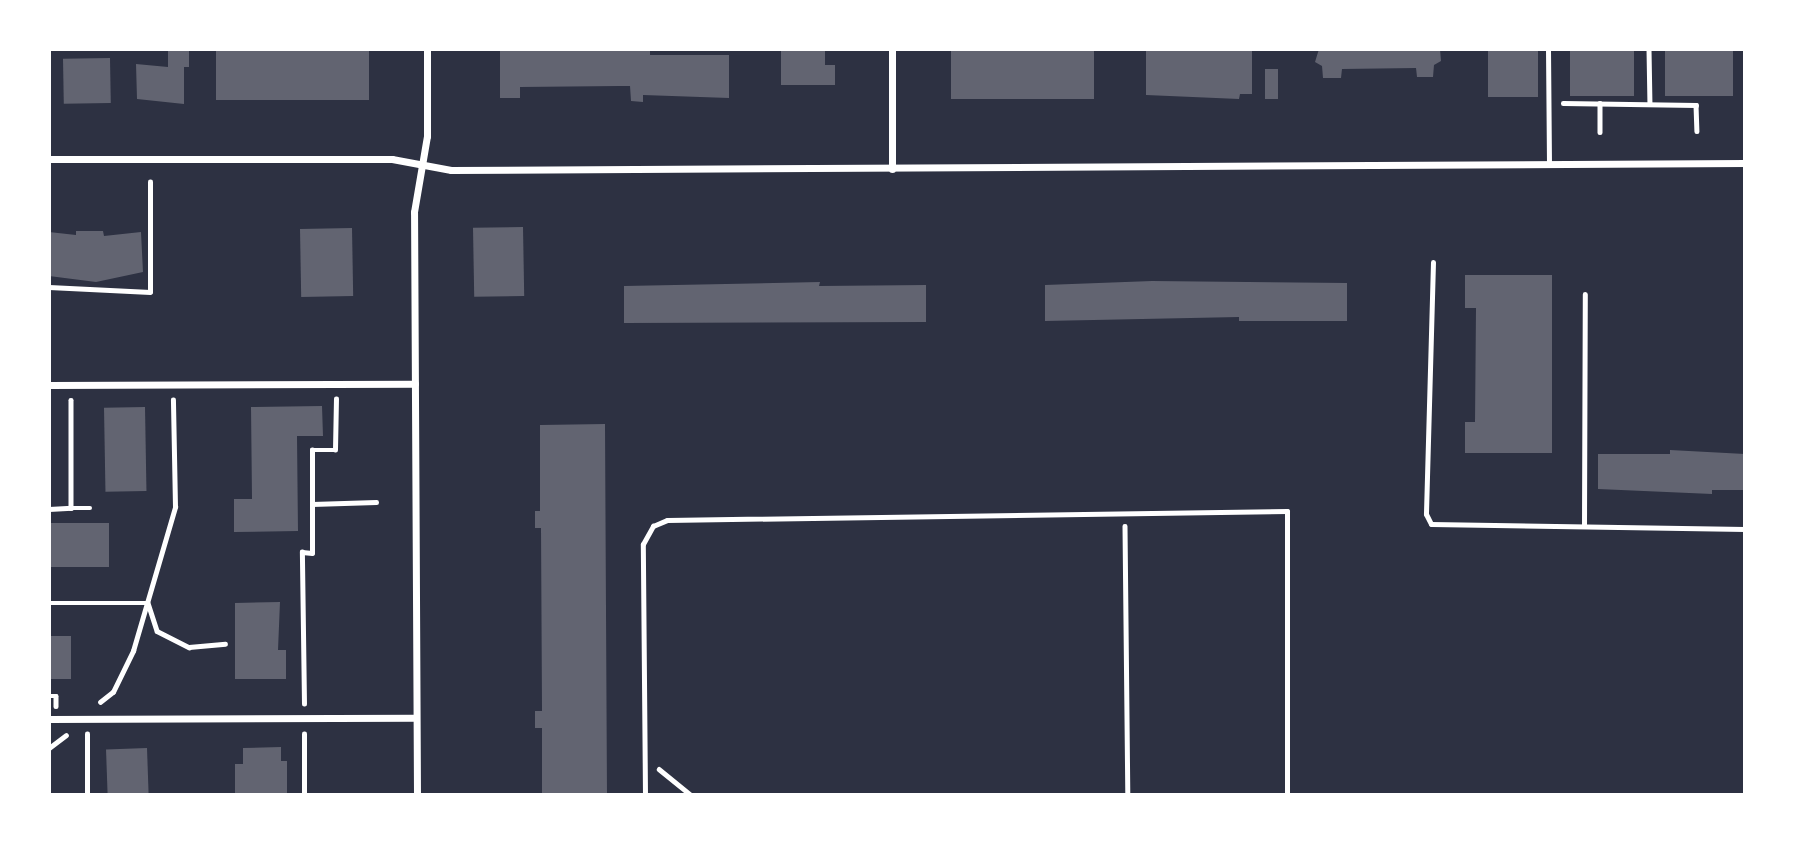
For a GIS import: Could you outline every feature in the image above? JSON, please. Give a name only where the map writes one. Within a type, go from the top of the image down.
[{"type":"street","points":[[417,795],[414,212],[424,166],[427,49]]},
{"type":"street","points":[[892,49],[892,169]]},
{"type":"street","points":[[49,159],[392,159],[452,170],[1745,163]]},
{"type":"street","points":[[49,385],[415,384]]},
{"type":"street","points":[[49,719],[416,718]]},
{"type":"lane","points":[[1548,49],[1549,164]]},
{"type":"lane","points":[[1433,262],[1426,514],[1431,524],[1745,529]]},
{"type":"lane","points":[[1584,526],[1585,294]]},
{"type":"lane","points":[[645,795],[643,544],[653,526],[667,520],[1287,511],[1287,795]]},
{"type":"path","points":[[1649,49],[1650,104]]},
{"type":"path","points":[[1548,102],[1696,105],[1697,131]]},
{"type":"path","points":[[1600,103],[1600,132]]},
{"type":"path","points":[[49,287],[150,292],[150,182]]},
{"type":"path","points":[[304,795],[302,552],[312,553],[312,450],[335,450],[336,384]]},
{"type":"path","points":[[71,508],[72,385]]},
{"type":"path","points":[[49,748],[113,692],[133,651],[175,507],[172,385]]},
{"type":"path","points":[[312,504],[376,502]]},
{"type":"path","points":[[49,509],[90,508]]},
{"type":"path","points":[[1125,514],[1128,795]]},
{"type":"path","points":[[49,603],[148,603]]},
{"type":"path","points":[[148,603],[157,631],[189,647],[225,644]]},
{"type":"path","points":[[83,719],[87,795]]},
{"type":"path","points":[[645,758],[691,795]]},
{"type":"building","points":[[216,49],[369,49],[369,100],[216,100]]},
{"type":"building","points":[[500,49],[650,49],[650,55],[729,55],[729,98],[643,95],[643,102],[631,101],[630,86],[620,86],[520,87],[520,98],[500,98]]},
{"type":"building","points":[[781,49],[825,49],[825,65],[835,65],[835,85],[781,85]]},
{"type":"building","points":[[951,49],[1094,49],[1094,99],[951,99]]},
{"type":"building","points":[[1146,49],[1252,49],[1252,94],[1240,94],[1239,99],[1146,95]]},
{"type":"building","points":[[1319,49],[1440,49],[1441,61],[1434,65],[1433,77],[1417,77],[1416,68],[1342,69],[1341,78],[1323,78],[1322,66],[1315,62]]},
{"type":"building","points":[[1488,49],[1538,49],[1538,97],[1488,97]]},
{"type":"building","points":[[1570,49],[1634,49],[1634,96],[1570,96]]},
{"type":"building","points":[[1665,49],[1733,49],[1733,96],[1665,96]]},
{"type":"building","points":[[168,50],[189,50],[189,67],[184,67],[184,104],[137,99],[136,64],[168,67]]},
{"type":"building","points":[[110,58],[111,103],[64,104],[63,59]]},
{"type":"building","points":[[1265,69],[1278,69],[1278,99],[1265,99]]},
{"type":"building","points":[[523,227],[524,296],[474,297],[473,228]]},
{"type":"building","points":[[352,228],[353,296],[301,297],[300,229]]},
{"type":"building","points":[[76,231],[103,231],[104,236],[141,232],[143,272],[96,282],[49,276],[49,232],[76,235]]},
{"type":"building","points":[[1465,275],[1552,275],[1552,453],[1465,453],[1465,422],[1475,422],[1476,308],[1465,308]]},
{"type":"building","points":[[1152,281],[1347,283],[1347,321],[1239,321],[1239,317],[1045,321],[1045,285]]},
{"type":"building","points":[[820,282],[819,286],[926,285],[926,322],[624,323],[624,286]]},
{"type":"building","points":[[322,406],[323,436],[297,436],[298,531],[234,532],[234,499],[252,499],[251,407]]},
{"type":"building","points":[[145,407],[146,491],[105,492],[104,408]]},
{"type":"building","points":[[605,424],[607,795],[542,795],[542,728],[535,728],[535,711],[542,711],[541,528],[535,528],[535,511],[540,511],[540,425]]},
{"type":"building","points":[[1670,450],[1745,454],[1745,490],[1712,490],[1712,494],[1598,489],[1598,454],[1670,454]]},
{"type":"building","points":[[49,523],[109,523],[109,567],[49,567]]},
{"type":"building","points":[[280,602],[278,650],[286,650],[286,679],[235,679],[235,603]]},
{"type":"building","points":[[49,636],[71,636],[71,679],[49,679]]},
{"type":"building","points":[[281,747],[281,761],[287,761],[287,795],[235,795],[235,764],[243,764],[243,748]]},
{"type":"building","points":[[147,748],[149,795],[108,795],[106,749]]}]
